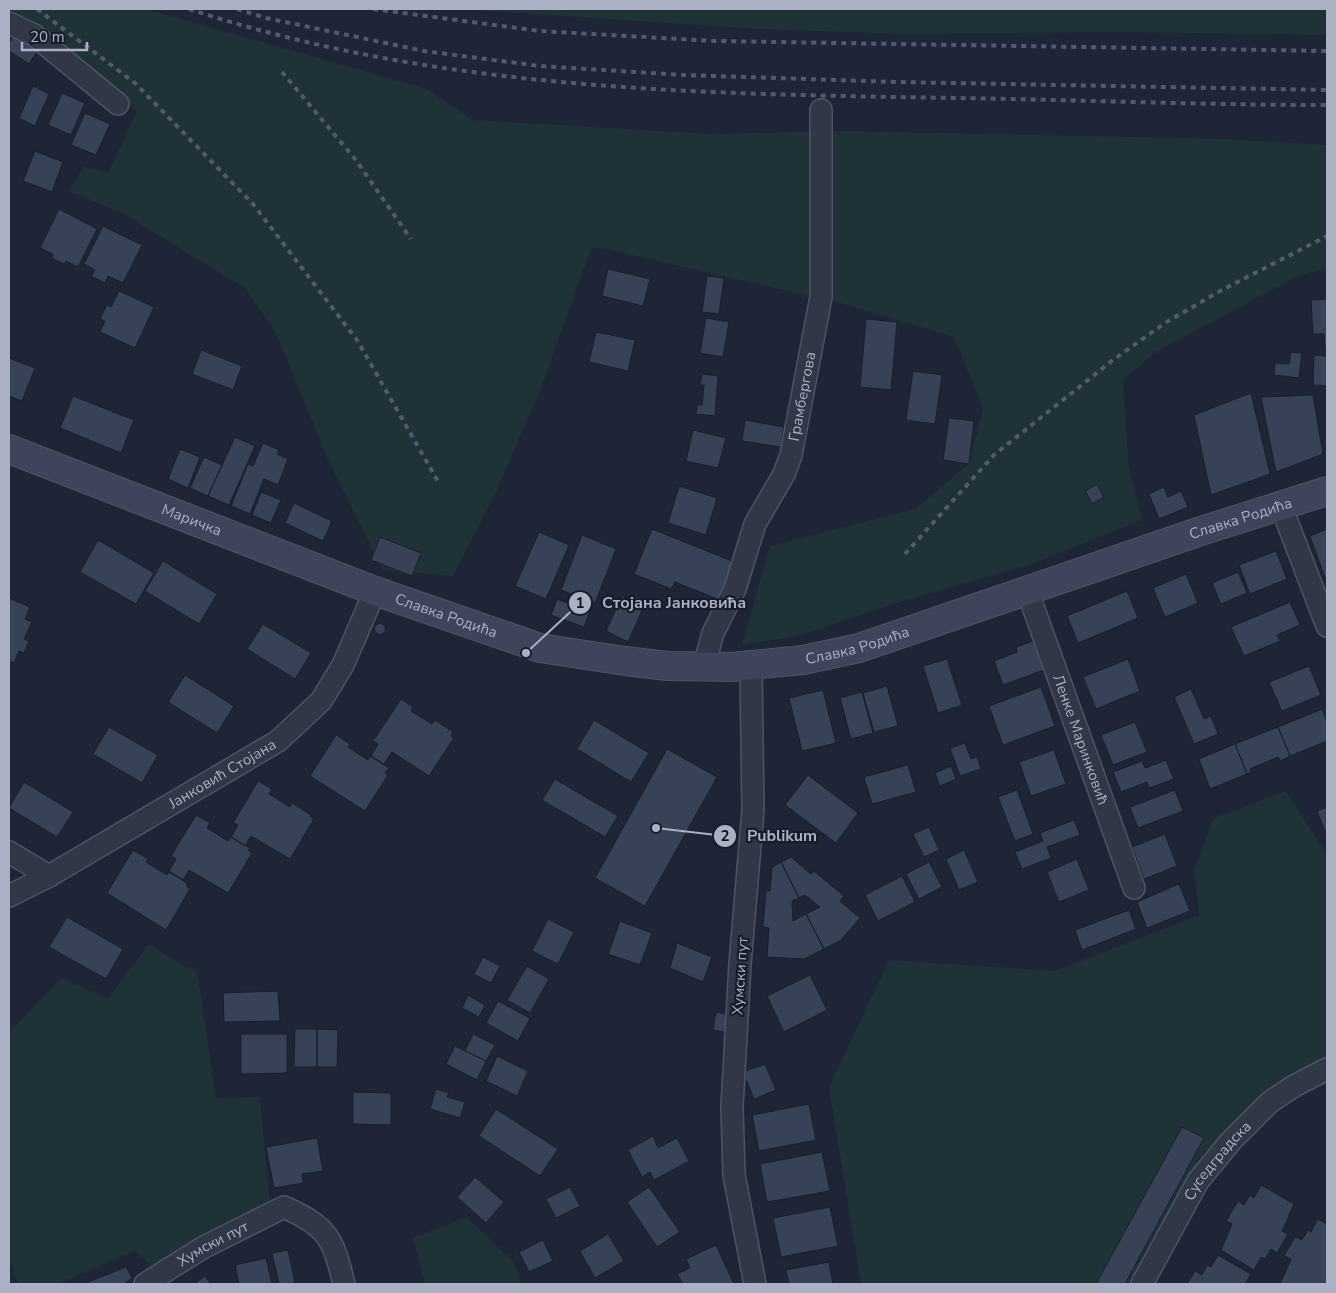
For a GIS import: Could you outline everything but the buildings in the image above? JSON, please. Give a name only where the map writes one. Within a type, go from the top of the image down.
[{"type":"street","points":[[9,23],[34,35],[118,104]]},
{"type":"street","name":"Грамбергова","points":[[704,666],[716,622],[735,589],[755,524],[784,474],[791,454],[821,297],[821,110]]},
{"type":"street","name":"Маричка","points":[[9,449],[375,591]]},
{"type":"street","name":"Славка Родића","points":[[375,591],[540,648],[668,666],[751,667],[802,660],[859,648],[1327,491]]},
{"type":"street","points":[[1281,506],[1327,626]]},
{"type":"street","name":"Ленке Маринковић","points":[[1028,590],[1134,888]]},
{"type":"street","name":"Јанковић Стојана","points":[[9,896],[50,876],[260,753],[299,724],[321,701],[343,664],[375,591]]},
{"type":"street","name":"Хумски пут","points":[[751,667],[753,810],[740,964],[732,1107],[734,1174],[755,1284]]},
{"type":"street","points":[[9,852],[50,876]]},
{"type":"street","name":"Суседградска","points":[[1142,1284],[1198,1181],[1231,1141],[1270,1102],[1294,1086],[1327,1069]]},
{"type":"street","name":"Хумски пут","points":[[145,1284],[204,1247],[284,1208],[311,1221],[329,1237],[337,1254],[344,1284]]},
{"type":"green space","points":[[10,9],[147,9],[427,89],[473,120],[711,134],[844,131],[1229,139],[1327,145],[1327,268],[1298,276],[1154,353],[1123,380],[1129,469],[1142,520],[1032,564],[890,605],[798,636],[742,645],[770,546],[915,509],[969,464],[983,409],[954,337],[840,303],[601,248],[591,249],[540,391],[497,490],[453,576],[382,570],[326,455],[276,333],[245,288],[122,213],[69,191],[84,166],[108,173],[137,111]]},
{"type":"green space","points":[[460,9],[1327,9],[1327,35],[1113,32],[903,34],[759,29]]},
{"type":"green space","points":[[1286,791],[1327,855],[1327,1074],[1270,1102],[1198,1181],[1142,1284],[861,1284],[829,1087],[889,960],[1055,971],[1199,915],[1194,869],[1214,818]]},
{"type":"green space","points":[[149,944],[184,966],[197,970],[216,1098],[260,1097],[270,1203],[160,1274],[135,1251],[58,1284],[18,1284],[11,1264],[9,1265],[9,1032],[61,978],[108,998]]},
{"type":"green space","points":[[466,1217],[514,1262],[521,1284],[425,1284],[413,1238]]},
{"type":"railway","points":[[37,9],[135,83],[253,204],[357,340],[440,485]]},
{"type":"railway","points":[[189,9],[283,36],[378,57],[473,72],[570,83],[764,94],[1327,105]]},
{"type":"railway","points":[[237,9],[266,18],[424,51],[540,66],[684,75],[897,82],[1327,90]]},
{"type":"railway","points":[[373,9],[540,31],[714,41],[1327,51]]},
{"type":"railway","points":[[282,72],[355,159],[411,239]]},
{"type":"railway","points":[[905,554],[994,455],[1113,360],[1165,323],[1220,291],[1327,236]]},
{"type":"place","name":"Стојана Јанковића","points":[[526,653]]},
{"type":"place","name":"Publikum","points":[[656,828]]}]
